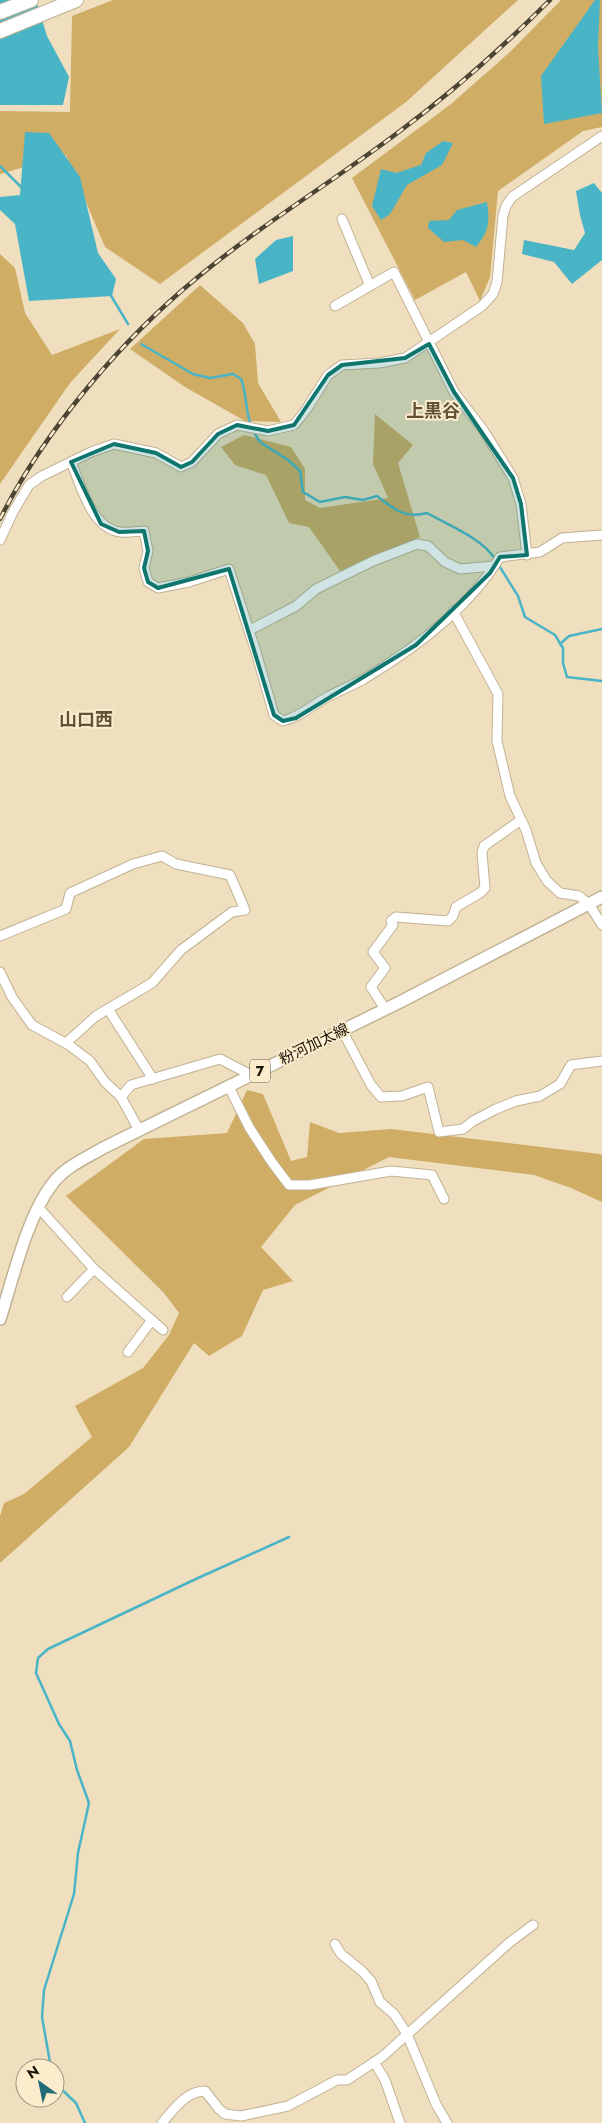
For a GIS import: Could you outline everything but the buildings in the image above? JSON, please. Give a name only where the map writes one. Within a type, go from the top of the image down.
[{"type":"highway","points":[[0,12],[31,0]]},
{"type":"highway","points":[[0,31],[76,0]]},
{"type":"main road","name":"粉河加太線","points":[[0,1319],[38,1207],[53,1182],[72,1166],[139,1130],[386,1009],[602,897]]},
{"type":"street","points":[[0,540],[29,485],[42,476],[71,462],[114,444],[156,453],[181,467],[192,462],[218,434],[237,425],[268,431],[294,425],[328,375],[342,365],[379,363],[405,358],[429,344],[482,306],[493,294],[497,282],[504,216],[506,206],[512,197],[602,136]]},
{"type":"street","points":[[342,219],[370,286]]},
{"type":"street","points":[[335,306],[394,272],[454,392],[484,431],[512,478],[521,504],[527,555]]},
{"type":"street","points":[[71,462],[88,502],[101,524],[119,532],[144,531],[148,551],[144,568],[148,582],[158,588],[189,582],[229,569],[250,630],[274,715],[283,721],[296,718],[328,696],[362,680],[416,645],[454,612],[490,573],[500,557],[540,552],[562,538],[602,535]]},
{"type":"street","points":[[250,630],[296,606],[316,589],[417,544],[428,546],[445,562],[460,569],[494,566]]},
{"type":"street","points":[[454,612],[498,694],[497,740],[506,772],[510,796],[521,820],[536,863],[547,880],[560,893],[579,896],[589,904],[602,925]]},
{"type":"street","points":[[386,1009],[371,987],[385,968],[373,952],[393,925],[391,921],[396,917],[448,921],[453,916],[456,907],[485,888],[482,853],[484,846],[521,820]]},
{"type":"street","points":[[0,936],[66,909],[70,893],[134,864],[162,856],[176,864],[230,876],[245,910],[232,912],[182,950],[152,983],[96,1016],[66,1043]]},
{"type":"street","points":[[0,972],[12,997],[32,1025],[66,1043],[90,1061],[105,1082],[121,1097],[139,1130]]},
{"type":"street","points":[[108,1009],[153,1079]]},
{"type":"street","points":[[342,1030],[371,1085],[381,1097],[402,1096],[428,1087],[439,1132],[463,1129],[473,1121],[496,1109],[516,1101],[540,1096],[560,1084],[571,1065],[602,1061]]},
{"type":"street","points":[[121,1097],[131,1085],[220,1059],[251,1075]]},
{"type":"street","points":[[228,1087],[249,1127],[289,1185],[310,1185],[391,1170],[432,1175],[444,1199]]},
{"type":"street","points":[[38,1207],[94,1269],[163,1330]]},
{"type":"street","points":[[67,1297],[94,1269]]},
{"type":"street","points":[[128,1352],[152,1320]]},
{"type":"street","points":[[162,2123],[180,2102],[198,2091],[205,2091],[225,2114],[241,2116],[298,2102],[337,2080],[347,2080],[374,2062],[510,1942],[533,1925]]},
{"type":"street","points":[[335,1944],[340,1954],[370,1981],[380,2002],[394,2014],[407,2034],[436,2104],[447,2123]]},
{"type":"street","points":[[374,2062],[386,2080],[400,2123]]},
{"type":"highlighted area","points":[[429,344],[454,392],[513,478],[521,504],[527,555],[500,557],[490,573],[416,645],[296,718],[283,721],[274,715],[229,569],[158,588],[148,582],[144,568],[148,551],[144,531],[119,532],[101,524],[71,462],[114,444],[156,453],[181,467],[192,462],[218,434],[237,425],[268,431],[294,425],[328,375],[342,365],[405,358]]},
{"type":"shaded area","points":[[113,0],[518,0],[406,102],[160,284],[105,247],[66,155],[0,174],[0,111],[70,112],[72,16]]},
{"type":"shaded area","points":[[561,0],[602,0],[602,127],[583,131],[498,191],[490,277],[480,301],[466,272],[415,300],[352,178],[451,104],[511,51]]},
{"type":"shaded area","points":[[0,254],[15,268],[25,313],[52,355],[120,329],[70,383],[0,484]]},
{"type":"shaded area","points":[[200,285],[243,323],[255,344],[258,383],[281,422],[245,421],[185,387],[130,349]]},
{"type":"shaded area","points":[[375,414],[413,445],[398,463],[420,537],[340,571],[309,527],[289,523],[266,475],[235,465],[221,447],[244,435],[291,447],[305,469],[305,500],[320,508],[388,498],[373,464]]},
{"type":"shaded area","points":[[247,1090],[263,1094],[291,1161],[307,1157],[310,1122],[339,1133],[391,1129],[600,1154],[602,1155],[602,1202],[571,1188],[534,1175],[389,1157],[295,1205],[261,1247],[293,1281],[263,1290],[242,1336],[209,1356],[194,1343],[129,1447],[0,1563],[0,1516],[4,1503],[24,1494],[92,1437],[75,1406],[143,1368],[169,1335],[179,1313],[164,1293],[66,1196],[144,1139],[227,1133]]},
{"type":"water","points":[[0,0],[36,0],[47,36],[69,77],[63,105],[0,105]]},
{"type":"water","points":[[595,0],[600,0],[598,47],[602,113],[544,124],[541,76]]},
{"type":"water","points":[[25,132],[49,133],[80,177],[98,253],[116,279],[112,296],[29,301],[15,224],[0,210],[0,197],[20,195]]},
{"type":"water","points":[[443,141],[453,143],[442,165],[407,185],[390,214],[381,220],[372,206],[381,169],[396,173],[421,165],[426,153]]},
{"type":"water","points":[[594,183],[602,193],[602,260],[572,284],[554,262],[522,254],[524,240],[574,250],[585,233],[576,191]]},
{"type":"water","points":[[487,202],[488,226],[476,247],[463,240],[444,242],[428,228],[429,221],[449,220],[457,210]]},
{"type":"water","points":[[293,236],[293,271],[259,284],[255,259],[276,240]]},
{"type":"waterway","points":[[0,166],[22,188]]},
{"type":"waterway","points":[[110,294],[128,324]]},
{"type":"waterway","points":[[141,344],[193,374],[210,378],[233,374],[241,379],[251,425]]},
{"type":"waterway","points":[[253,431],[260,442],[288,460],[300,471],[303,492],[320,502],[345,497],[363,500],[377,496],[400,512],[412,515],[427,513],[454,527],[482,545],[495,559]]},
{"type":"waterway","points":[[498,564],[518,596],[525,617],[555,635],[563,648],[563,663],[567,677],[602,681]]},
{"type":"waterway","points":[[560,644],[569,636],[602,629]]},
{"type":"waterway","points":[[49,2058],[42,2017],[44,1990],[74,1894],[78,1853],[89,1803],[77,1770],[70,1741],[59,1724],[36,1673],[38,1658],[48,1649],[289,1537]]},
{"type":"waterway","points":[[65,2093],[76,2103],[85,2123]]},
{"type":"railway","points":[[0,519],[39,452],[62,420],[113,358],[169,302],[247,239],[420,116],[478,68],[550,0]]},
{"type":"district","name":"上黒谷","points":[[433,411]]},
{"type":"district","name":"山口西","points":[[86,720]]}]
